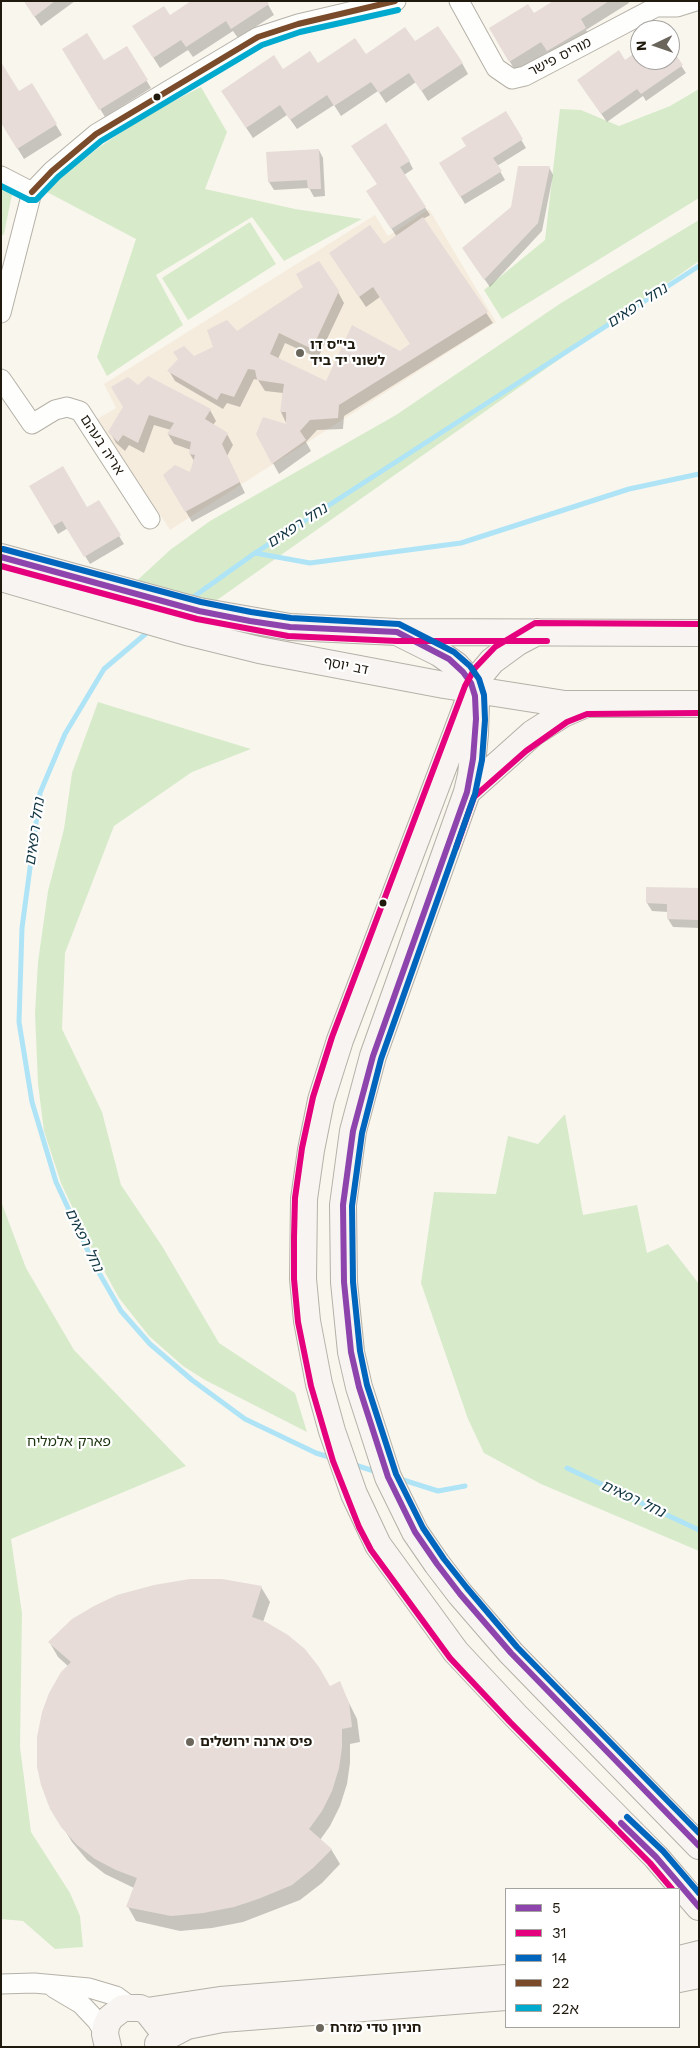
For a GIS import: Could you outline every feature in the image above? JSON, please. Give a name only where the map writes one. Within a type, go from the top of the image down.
[{"type":"main road","name":"דב יוסף","points":[[1,557],[101,596]]},
{"type":"main road","name":"דב יוסף","points":[[1,578],[101,596],[195,622],[259,650],[473,689],[541,701],[585,705],[699,704]]},
{"type":"main road","name":"דב יוסף","points":[[195,622],[397,632],[699,633]]},
{"type":"main road","points":[[397,632],[449,659],[463,672],[473,689],[476,703],[475,734],[472,767],[467,792],[373,1056],[360,1099],[350,1148],[343,1206],[344,1273],[351,1352],[357,1378],[388,1477],[416,1532],[437,1564],[460,1594],[511,1652],[699,1846]]},
{"type":"main road","points":[[538,632],[518,642],[492,661],[473,689],[340,1040],[321,1100],[304,1199],[303,1279],[312,1353],[332,1431],[354,1494],[378,1545],[456,1652],[516,1716],[656,1857],[699,1908]]},
{"type":"main road","points":[[467,792],[533,734],[563,714],[585,705]]},
{"type":"main road","points":[[656,1857],[664,1872],[669,1888]]},
{"type":"main road","points":[[680,1959],[699,1954]]},
{"type":"main road","points":[[680,1980],[699,1975]]},
{"type":"main road","points":[[107,2041],[110,2018],[116,2012],[220,2000],[505,1978]]},
{"type":"main road","points":[[680,1980],[699,1983]]},
{"type":"main road","points":[[157,2046],[173,2032],[187,2026],[222,2019],[505,1997]]},
{"type":"main road","points":[[139,2009],[157,2022],[160,2037],[157,2046]]},
{"type":"street","points":[[1,313],[32,192],[52,171],[96,134],[258,37],[298,24],[396,1]]},
{"type":"street","name":"מוריס פישר","points":[[459,1],[496,68],[512,79],[525,76],[656,7],[676,7],[696,1]]},
{"type":"street","points":[[1,176],[32,192]]},
{"type":"street","name":"אריה בעהם","points":[[1,379],[32,424],[55,410],[66,407],[80,411],[150,519]]},
{"type":"street","points":[[1,1984],[89,1988],[116,1996],[139,2009]]},
{"type":"street","points":[[46,1985],[64,1993],[81,2004],[97,2021],[107,2041]]},
{"type":"shaded area","name":"בי\"ס דו לשוני יד ביד","points":[[429,209],[496,322],[170,530],[97,419],[116,408],[104,384],[375,215],[388,236]]},
{"type":"green space","points":[[201,87],[227,132],[205,189],[295,209],[362,219],[284,261],[252,217],[156,275],[183,325],[107,376],[97,357],[136,239],[45,191],[98,148],[150,113]]},
{"type":"green space","points":[[699,89],[699,198],[502,319],[484,290],[545,240],[560,109],[581,110],[619,126],[670,106]]},
{"type":"green space","points":[[1,189],[12,194],[4,234],[1,236]]},
{"type":"green space","points":[[699,220],[699,261],[207,607],[130,587],[170,550],[210,521],[396,415],[561,303]]},
{"type":"green space","points":[[250,222],[276,264],[188,320],[162,278]]},
{"type":"green space","points":[[98,702],[251,749],[192,772],[114,826],[65,953],[62,1029],[102,1112],[121,1185],[162,1246],[219,1343],[295,1393],[307,1432],[205,1380],[183,1366],[149,1336],[119,1298],[90,1245],[61,1183],[44,1131],[38,1084],[35,1013],[38,962],[48,891],[64,829],[72,773]]},
{"type":"green space","points":[[565,1114],[583,1215],[637,1205],[647,1253],[668,1244],[699,1284],[699,1551],[541,1484],[484,1453],[468,1419],[421,1283],[434,1192],[496,1194],[508,1136],[538,1144]]},
{"type":"green space","name":"פארק אלמליח","points":[[1,1201],[26,1268],[74,1350],[186,1466],[11,1539],[22,1613],[20,1747],[31,1832],[70,1893],[80,1916],[83,1947],[55,1949],[23,1921],[1,1919]]},
{"type":"building","points":[[24,1],[55,1],[34,17]]},
{"type":"building","points":[[191,1],[267,1],[269,4],[231,29],[226,21],[186,47],[181,40],[153,58],[132,26],[164,6],[170,15]]},
{"type":"building","points":[[553,1],[609,1],[581,19],[586,28],[547,51],[541,42],[509,62],[489,28],[528,4],[534,13]]},
{"type":"building","points":[[438,26],[463,63],[421,91],[409,73],[379,93],[371,82],[334,106],[327,95],[290,120],[280,105],[246,128],[221,91],[274,55],[283,69],[310,51],[318,63],[355,38],[366,54],[405,27],[415,41]]},
{"type":"building","points":[[87,33],[104,60],[127,46],[148,80],[99,110],[62,49]]},
{"type":"building","points":[[619,50],[625,60],[630,56],[630,70],[676,70],[641,94],[637,89],[601,114],[577,80]]},
{"type":"building","points":[[1,62],[19,91],[32,83],[57,124],[17,149],[1,123]]},
{"type":"building","points":[[506,111],[523,139],[493,158],[502,171],[460,197],[439,163],[466,146],[461,138]]},
{"type":"building","points":[[386,123],[410,161],[400,167],[426,207],[391,229],[366,191],[377,184],[351,146]]},
{"type":"building","points":[[319,149],[321,189],[308,189],[307,180],[268,182],[266,152]]},
{"type":"building","points":[[518,166],[550,166],[538,223],[484,280],[462,248],[511,207]]},
{"type":"building","points":[[423,217],[488,312],[339,405],[338,418],[310,420],[300,431],[306,440],[272,464],[256,434],[263,417],[286,424],[286,412],[280,412],[284,384],[257,380],[255,370],[248,369],[234,397],[221,393],[217,400],[167,371],[178,359],[173,352],[184,346],[194,356],[213,347],[207,330],[227,320],[237,331],[303,287],[296,274],[319,261],[339,291],[312,349],[279,333],[270,354],[326,381],[352,325],[400,351],[410,344],[373,287],[359,297],[329,253],[370,225],[384,244]]},
{"type":"building","points":[[148,376],[211,409],[205,419],[228,433],[222,444],[240,482],[185,512],[163,475],[175,465],[190,472],[195,455],[189,454],[191,442],[167,434],[174,423],[149,415],[138,443],[123,435],[118,442],[108,432],[123,407],[111,387],[128,377],[138,385]]},
{"type":"building","points":[[63,466],[87,507],[99,500],[121,535],[84,557],[62,521],[53,526],[29,486]]},
{"type":"building","points":[[646,887],[699,888],[699,920],[667,919],[667,904],[646,903]]},
{"type":"building","name":"פיס ארנה ירושלים","points":[[190,1579],[222,1579],[262,1586],[252,1617],[266,1622],[288,1635],[305,1649],[319,1667],[330,1686],[340,1681],[349,1703],[352,1727],[342,1729],[339,1768],[332,1791],[322,1811],[309,1829],[332,1849],[292,1885],[234,1907],[203,1913],[171,1916],[126,1907],[137,1878],[95,1859],[77,1845],[61,1827],[50,1809],[41,1785],[37,1767],[37,1737],[42,1712],[49,1693],[61,1672],[71,1662],[48,1642],[72,1619],[117,1595],[154,1585]]},
{"type":"waterway","name":"נחל רפאים","points":[[189,600],[255,553],[699,266]]},
{"type":"waterway","points":[[255,553],[310,563],[461,543],[629,489],[699,474]]},
{"type":"waterway","name":"נחל רפאים","points":[[149,631],[104,669],[65,734],[40,793],[22,928],[19,1022],[32,1102],[56,1182],[94,1264],[121,1311],[150,1344],[192,1380],[245,1419],[316,1453],[332,1458]]},
{"type":"waterway","name":"נחל רפאים","points":[[352,1464],[377,1472]]},
{"type":"waterway","name":"נחל רפאים","points":[[567,1468],[699,1530]]},
{"type":"waterway","name":"נחל רפאים","points":[[400,1479],[438,1491],[465,1486]]},
{"type":"transit line","name":"22","points":[[32,192],[52,171],[96,134],[258,37],[298,24],[395,1]]},
{"type":"transit line","name":"22א","points":[[1,186],[29,200],[36,200],[58,177],[101,141],[262,45],[300,32],[398,10]]},
{"type":"transit line","name":"14","points":[[3,549],[201,602],[251,612],[291,618],[399,624],[454,652],[470,666],[479,679],[484,695],[485,720],[482,760],[475,794],[381,1059],[362,1133],[352,1206],[353,1282],[360,1351],[367,1385],[396,1474],[423,1528],[444,1559],[517,1647],[699,1833]]},
{"type":"transit line","name":"5","points":[[1,557],[199,611],[250,621],[290,627],[397,632],[449,659],[463,672],[471,683],[475,696],[476,719],[473,759],[467,792],[373,1056],[353,1131],[343,1205],[344,1282],[351,1352],[359,1387],[388,1477],[415,1532],[437,1564],[511,1653],[699,1846]]},
{"type":"transit line","name":"31","points":[[1,566],[197,619],[288,636],[397,641],[547,641]]},
{"type":"transit line","name":"31","points":[[671,1888],[650,1863],[510,1722],[450,1658],[371,1550],[359,1527],[333,1461],[311,1386],[298,1322],[294,1279],[294,1237],[295,1198],[302,1148],[313,1097],[332,1037],[465,686],[475,668],[495,647],[535,623],[699,624]]},
{"type":"transit line","name":"31","points":[[456,848],[474,797],[526,751],[567,722],[587,714],[699,713]]},
{"type":"transit line","name":"14","points":[[627,1817],[663,1851],[699,1893]]},
{"type":"transit line","name":"5","points":[[621,1823],[656,1857],[699,1907]]},
{"type":"place","name":"בי\"ס דו לשוני יד ביד","points":[[300,353]]},
{"type":"place","name":"פיס ארנה ירושלים","points":[[190,1742]]},
{"type":"place","name":"חניון טדי מזרח","points":[[320,2028]]}]
